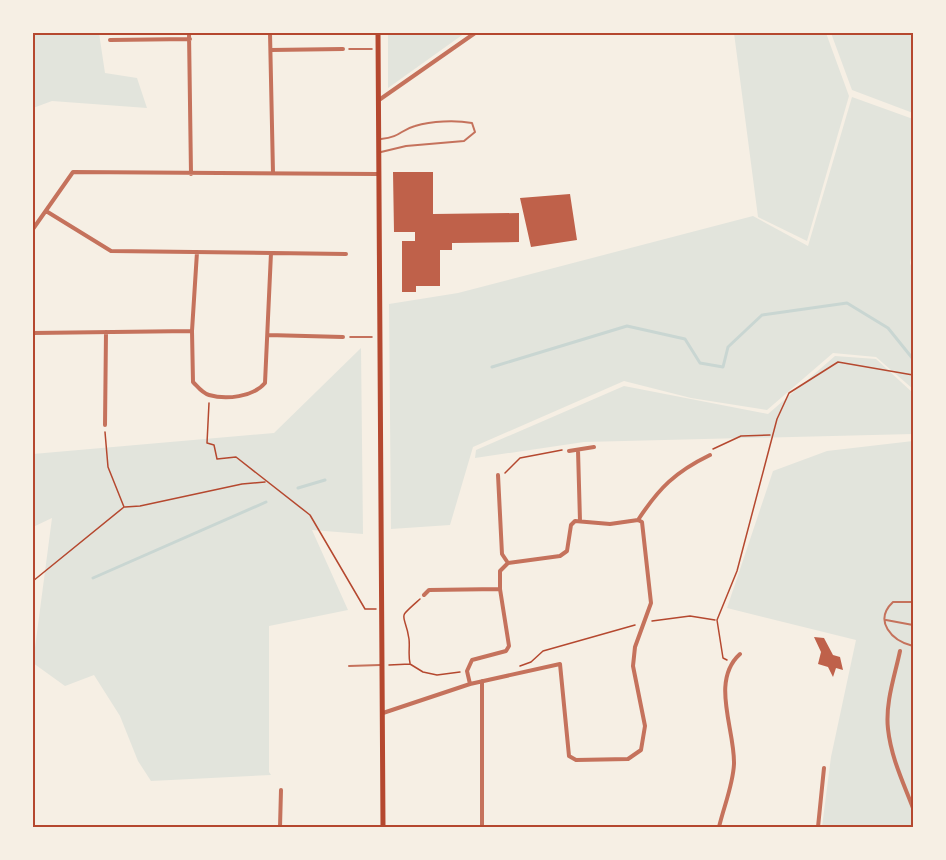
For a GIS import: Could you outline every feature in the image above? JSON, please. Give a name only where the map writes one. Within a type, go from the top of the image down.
[{"type":"main road","points":[[378,33],[377,174],[383,609],[383,827]]},
{"type":"street","points":[[189,33],[191,174]]},
{"type":"street","points":[[270,33],[273,173]]},
{"type":"street","points":[[379,100],[475,33]]},
{"type":"street","points":[[110,40],[190,39]]},
{"type":"street","points":[[271,50],[343,49]]},
{"type":"street","points":[[33,229],[73,172],[377,174]]},
{"type":"street","points":[[46,210],[111,251],[346,254]]},
{"type":"street","points":[[197,252],[192,331],[194,382],[210,395],[249,395],[259,390],[265,383],[271,253]]},
{"type":"street","points":[[33,333],[192,331]]},
{"type":"street","points":[[105,425],[106,332]]},
{"type":"street","points":[[268,335],[343,337]]},
{"type":"street","points":[[569,451],[594,447]]},
{"type":"street","points":[[578,450],[580,521]]},
{"type":"street","points":[[470,684],[466,670],[472,660],[508,649],[500,589],[500,571],[508,563],[560,556],[567,551],[571,525],[580,521],[610,524],[638,520],[652,499],[682,468],[710,455]]},
{"type":"street","points":[[498,475],[502,554],[508,563]]},
{"type":"street","points":[[383,713],[470,684],[560,664],[569,756],[576,760],[628,759],[638,755],[645,726],[633,666],[635,647],[651,603],[644,528],[638,520]]},
{"type":"street","points":[[424,595],[429,590],[500,589]]},
{"type":"street","points":[[900,651],[888,709],[888,728],[898,771],[913,808]]},
{"type":"street","points":[[719,827],[734,768],[726,699],[731,662],[740,654]]},
{"type":"street","points":[[482,681],[482,827]]},
{"type":"street","points":[[818,827],[824,768]]},
{"type":"street","points":[[280,827],[281,790]]},
{"type":"lane","points":[[378,139],[399,136],[413,126],[451,122],[472,123],[475,132],[464,141],[406,146],[378,152]]},
{"type":"lane","points":[[913,602],[893,602],[888,607],[886,620],[887,632],[903,643],[913,646]]},
{"type":"lane","points":[[886,620],[913,625]]},
{"type":"lane","points":[[900,651],[903,643]]},
{"type":"lane","points":[[349,666],[383,665]]},
{"type":"path","points":[[343,49],[378,50]]},
{"type":"path","points":[[353,337],[379,337]]},
{"type":"path","points":[[731,662],[723,658],[717,620],[737,571],[777,418],[789,393],[838,362],[913,375]]},
{"type":"path","points":[[210,395],[207,443],[214,445],[217,459],[236,457],[310,515],[365,609],[383,609]]},
{"type":"path","points":[[105,425],[108,467],[124,507]]},
{"type":"path","points":[[710,455],[714,446],[741,436],[772,436]]},
{"type":"path","points":[[498,475],[506,473],[520,458],[530,454],[558,449],[569,451]]},
{"type":"path","points":[[33,581],[124,507],[140,506],[242,484],[265,482]]},
{"type":"path","points":[[410,664],[404,615],[407,609],[424,595]]},
{"type":"path","points":[[512,668],[531,662],[543,651],[645,622],[690,616],[717,620]]},
{"type":"path","points":[[383,665],[410,664],[423,672],[437,675],[466,670]]},
{"type":"shaded area","points":[[99,33],[105,73],[137,78],[147,108],[52,101],[33,108],[33,34]]},
{"type":"shaded area","points":[[388,33],[465,33],[388,88]]},
{"type":"shaded area","points":[[734,33],[826,33],[849,96],[807,241],[758,217]]},
{"type":"shaded area","points":[[831,33],[913,33],[913,113],[852,90]]},
{"type":"shaded area","points":[[852,97],[913,119],[913,248],[910,263],[913,271],[913,389],[876,357],[833,353],[767,410],[691,398],[624,381],[473,447],[450,525],[391,529],[389,304],[458,293],[753,216],[808,246]]},
{"type":"shaded area","points":[[361,348],[363,534],[312,530],[348,610],[269,626],[269,772],[271,775],[151,781],[138,761],[120,716],[94,675],[65,686],[33,663],[52,518],[33,527],[33,454],[274,433]]},
{"type":"shaded area","points":[[835,356],[876,359],[913,393],[913,434],[584,442],[475,458],[476,450],[624,386],[768,414]]},
{"type":"shaded area","points":[[913,441],[913,825],[912,827],[822,827],[831,757],[856,640],[727,608],[773,471],[827,451]]},
{"type":"building","points":[[393,172],[433,172],[433,214],[519,213],[519,242],[452,243],[452,250],[440,250],[440,286],[416,286],[416,292],[402,292],[402,241],[415,241],[415,232],[394,232]]},
{"type":"building","points":[[570,194],[577,240],[531,247],[520,198]]},
{"type":"building","points":[[814,637],[824,638],[833,655],[840,657],[843,670],[836,668],[833,677],[828,667],[818,664],[821,652]]},
{"type":"waterway","points":[[492,367],[627,326],[685,339],[700,363],[723,367],[728,347],[762,315],[847,303],[888,328],[913,359]]},
{"type":"waterway","points":[[298,488],[325,480]]},
{"type":"waterway","points":[[93,578],[266,502]]}]
